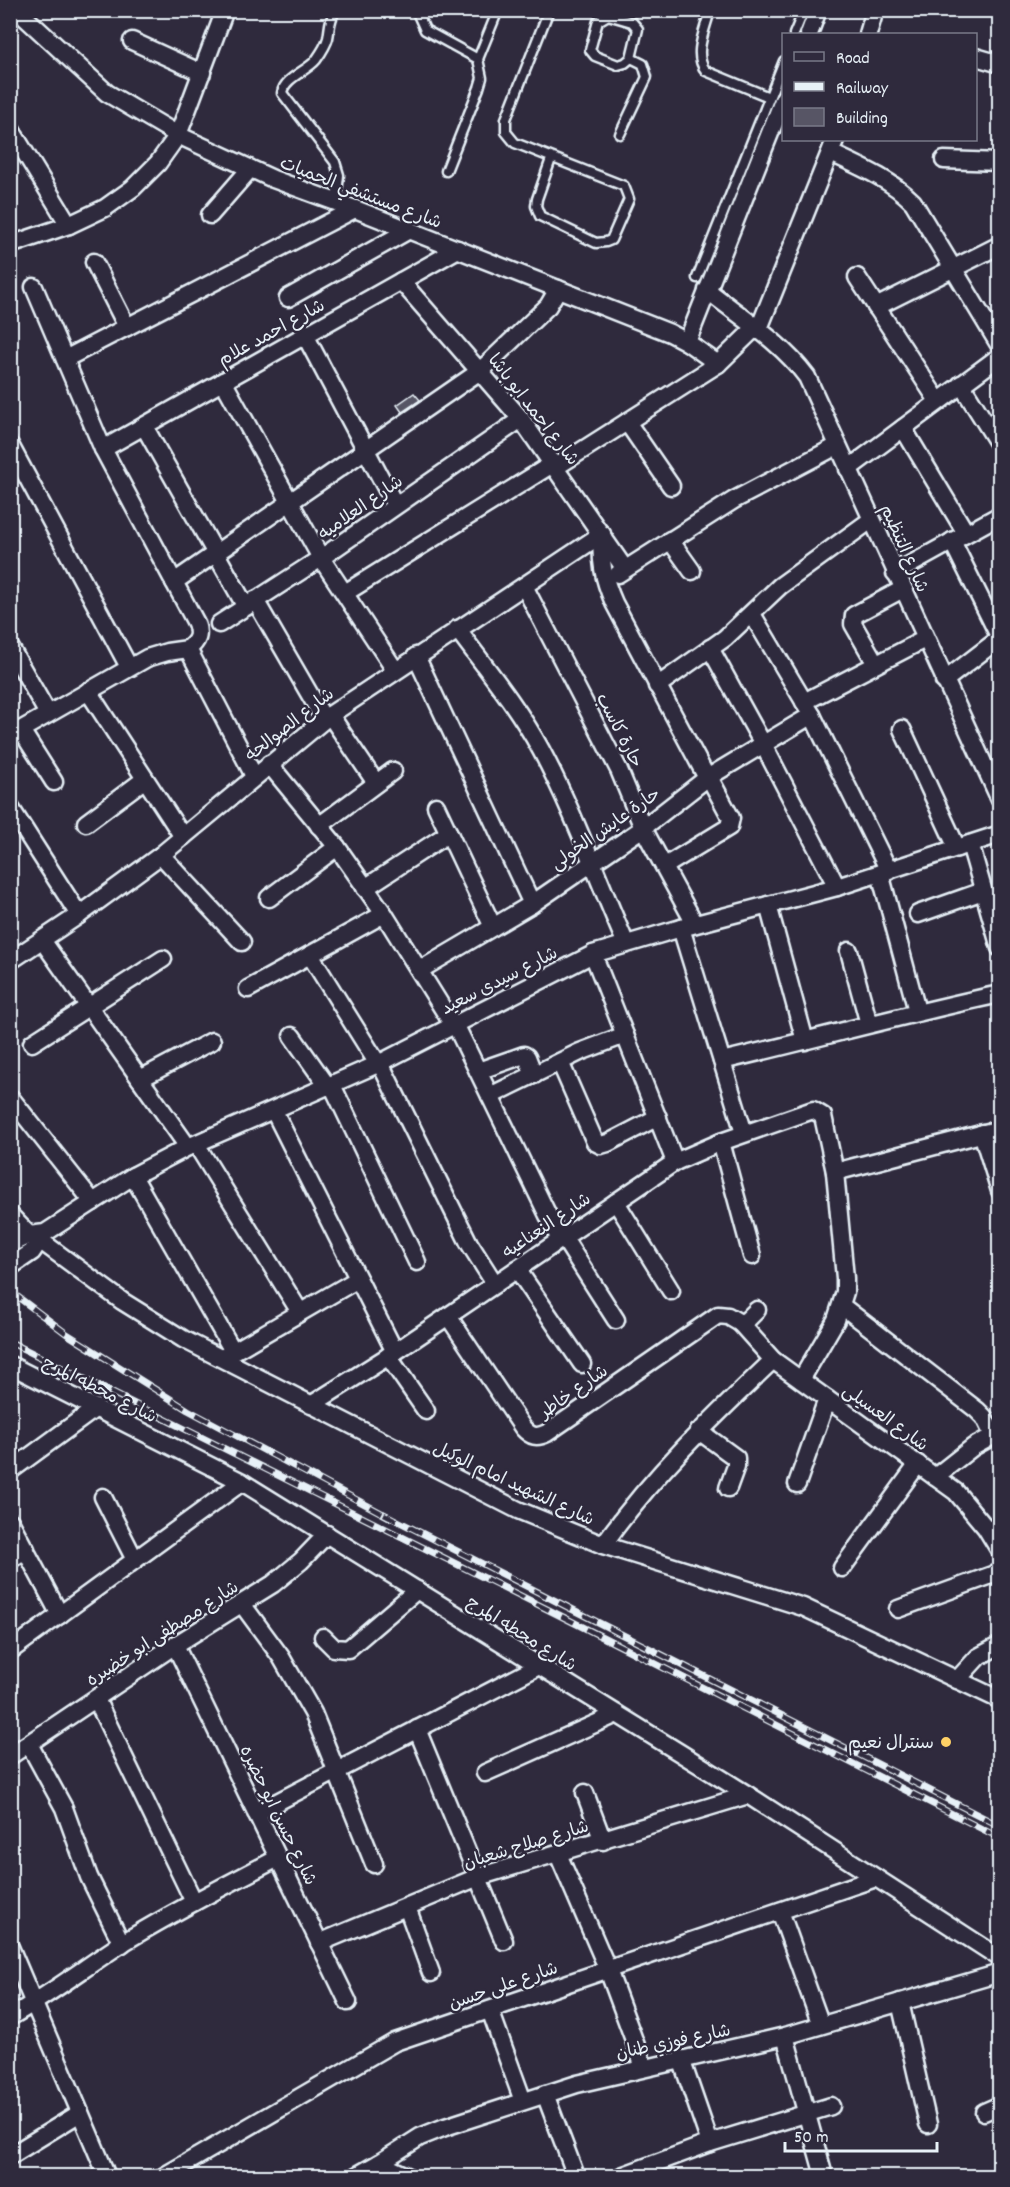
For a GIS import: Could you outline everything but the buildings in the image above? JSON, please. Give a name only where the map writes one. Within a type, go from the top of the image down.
[{"type":"street","name":"شارع مستشفي الحميات","points":[[17,10],[107,93],[178,135],[273,179],[356,209],[670,333],[718,364]]},
{"type":"street","points":[[10,245],[69,225],[105,208],[133,188],[158,163],[178,135],[225,10]]},
{"type":"street","points":[[809,33],[818,10]]},
{"type":"street","points":[[868,33],[875,10]]},
{"type":"street","points":[[132,41],[202,73]]},
{"type":"street","points":[[977,58],[999,64]]},
{"type":"street","points":[[687,342],[702,284],[776,98]]},
{"type":"street","points":[[10,128],[69,225]]},
{"type":"street","points":[[345,593],[627,422],[718,364],[756,329],[833,146],[901,189],[914,202],[999,346]]},
{"type":"street","points":[[944,160],[999,162]]},
{"type":"street","points":[[210,215],[250,169]]},
{"type":"street","points":[[65,359],[356,209]]},
{"type":"street","points":[[288,298],[409,230]]},
{"type":"street","points":[[876,307],[999,245]]},
{"type":"street","name":"شارع احمد علام","points":[[102,449],[458,249]]},
{"type":"street","points":[[94,262],[127,327]]},
{"type":"street","points":[[857,277],[939,401]]},
{"type":"street","name":"شارع احمد ابو باشا","points":[[401,281],[521,419],[626,569]]},
{"type":"street","name":"شارع التنظيم","points":[[702,284],[795,362],[807,377],[999,800]]},
{"type":"street","points":[[34,287],[102,449],[196,623],[199,633],[196,643],[188,649],[147,658],[16,733],[54,782]]},
{"type":"street","points":[[174,582],[480,371],[548,306],[558,289]]},
{"type":"street","points":[[305,335],[396,505]]},
{"type":"street","points":[[848,469],[999,356]]},
{"type":"street","points":[[223,381],[321,558],[395,670]]},
{"type":"street","points":[[961,384],[999,446]]},
{"type":"street","name":"شارع العلاميه","points":[[219,624],[321,558],[521,419]]},
{"type":"street","points":[[627,422],[671,486]]},
{"type":"street","points":[[144,426],[216,554],[327,717],[376,783]]},
{"type":"street","points":[[903,428],[959,537],[999,638],[944,681]]},
{"type":"street","points":[[10,446],[129,668]]},
{"type":"street","points":[[605,582],[734,500],[837,446]]},
{"type":"street","points":[[895,573],[999,515]]},
{"type":"street","points":[[657,686],[752,614],[780,586],[871,520]]},
{"type":"street","points":[[602,534],[600,558],[605,582],[657,686],[729,813],[731,822],[729,827],[665,866]]},
{"type":"street","name":"شارع الصوالحه","points":[[10,961],[79,915],[161,855],[327,717],[602,534]]},
{"type":"street","points":[[670,540],[692,571]]},
{"type":"street","name":"حارة كاسب","points":[[524,586],[619,770],[643,828],[665,866],[688,926],[722,1061],[744,1133]]},
{"type":"street","points":[[876,664],[854,624],[854,615],[903,589]]},
{"type":"street","points":[[752,614],[808,708],[884,872],[917,1011]]},
{"type":"street","points":[[457,629],[517,712],[540,749],[626,944]]},
{"type":"street","name":"حارة عايش الخولى","points":[[420,970],[532,904],[643,828],[708,777],[763,744],[808,708],[876,664],[925,639]]},
{"type":"street","points":[[10,647],[48,714]]},
{"type":"street","points":[[710,648],[837,887]]},
{"type":"street","points":[[188,649],[254,776]]},
{"type":"street","points":[[416,656],[532,904]]},
{"type":"street","points":[[88,691],[183,837]]},
{"type":"street","points":[[902,729],[963,846],[983,891],[999,948]]},
{"type":"street","points":[[269,764],[337,847],[420,970],[454,1025],[561,1239],[616,1320]]},
{"type":"street","points":[[319,826],[393,771]]},
{"type":"street","points":[[86,824],[145,779]]},
{"type":"street","points":[[436,806],[493,927]]},
{"type":"street","points":[[10,807],[79,915]]},
{"type":"street","points":[[365,888],[449,833]]},
{"type":"street","name":"شارع سيدى سعيد","points":[[38,1236],[133,1176],[192,1146],[379,1064],[592,954],[837,887],[999,834]]},
{"type":"street","points":[[269,898],[337,847]]},
{"type":"street","points":[[161,855],[242,942]]},
{"type":"street","points":[[918,914],[983,891]]},
{"type":"street","points":[[768,905],[805,1041]]},
{"type":"street","points":[[248,989],[384,914]]},
{"type":"street","points":[[42,940],[140,1079],[192,1146],[300,1312]]},
{"type":"street","points":[[849,951],[869,1024]]},
{"type":"street","points":[[592,954],[675,1162]]},
{"type":"street","points":[[310,955],[379,1064],[469,1243],[495,1284]]},
{"type":"street","points":[[32,1043],[163,959]]},
{"type":"street","points":[[722,1061],[917,1011],[999,994]]},
{"type":"street","points":[[490,1096],[560,1062],[625,1035]]},
{"type":"street","points":[[292,1036],[330,1086],[417,1262]]},
{"type":"street","points":[[140,1079],[212,1041]]},
{"type":"street","points":[[478,1071],[524,1055],[534,1075]]},
{"type":"street","points":[[560,1062],[596,1142],[601,1145],[658,1117]]},
{"type":"street","points":[[10,1097],[93,1202]]},
{"type":"street","points":[[274,1111],[358,1279],[392,1354],[426,1411]]},
{"type":"street","name":"شارع النعناعيه","points":[[312,1405],[392,1354],[675,1162],[744,1133],[807,1111],[818,1112],[823,1116],[835,1172]]},
{"type":"street","points":[[801,1380],[842,1306],[845,1278],[835,1172],[999,1129]]},
{"type":"street","points":[[982,1133],[999,1191]]},
{"type":"street","points":[[721,1142],[752,1256]]},
{"type":"street","points":[[133,1176],[227,1355],[358,1279]]},
{"type":"street","points":[[616,1202],[671,1291]]},
{"type":"street","name":"شارع الشهيد امام الوكيل","points":[[10,1215],[152,1321],[227,1355],[312,1405],[508,1505],[603,1545],[802,1606],[999,1700]]},
{"type":"street","points":[[10,1244],[38,1236]]},
{"type":"street","points":[[10,1267],[32,1252],[38,1236]]},
{"type":"street","points":[[517,1269],[582,1365]]},
{"type":"street","points":[[842,1306],[977,1410],[996,1433],[935,1477]]},
{"type":"street","points":[[740,1323],[747,1320],[757,1310]]},
{"type":"street","name":"شارع خاطر","points":[[448,1316],[523,1428],[529,1435],[539,1437],[718,1315],[728,1316],[740,1323]]},
{"type":"street","name":"شارع العسيلى","points":[[740,1323],[773,1360],[956,1492],[986,1528],[999,1551]]},
{"type":"street","points":[[603,1545],[645,1490],[699,1431],[773,1360]]},
{"type":"street","name":"شارع محطه المرج","points":[[13,1370],[96,1408],[242,1482],[748,1796],[999,1958]]},
{"type":"street","points":[[797,1484],[828,1399]]},
{"type":"street","points":[[10,1471],[96,1408]]},
{"type":"street","points":[[699,1431],[736,1458],[736,1466],[728,1488]]},
{"type":"street","points":[[842,1568],[918,1464]]},
{"type":"street","points":[[10,1651],[242,1482]]},
{"type":"street","points":[[103,1497],[135,1560]]},
{"type":"street","points":[[10,1521],[60,1615]]},
{"type":"street","name":"شارع مصطفى ابو خضيره","points":[[10,1756],[175,1645],[273,1584],[301,1561],[327,1534]]},
{"type":"street","points":[[10,1560],[26,1549]]},
{"type":"street","points":[[898,1610],[999,1572]]},
{"type":"street","points":[[323,1637],[334,1648],[348,1649],[417,1590]]},
{"type":"street","points":[[242,1605],[281,1657],[313,1713],[374,1864]]},
{"type":"street","name":"شارع حسن ابو حضره","points":[[175,1645],[348,2002]]},
{"type":"street","points":[[957,1680],[978,1658],[999,1645]]},
{"type":"street","points":[[256,1813],[539,1666]]},
{"type":"street","points":[[96,1698],[194,1902]]},
{"type":"street","points":[[485,1773],[617,1714]]},
{"type":"street","points":[[417,1729],[504,1941]]},
{"type":"street","points":[[29,1744],[64,1808],[89,1877],[122,1944]]},
{"type":"street","points":[[585,1793],[603,1840]]},
{"type":"street","name":"شارع صلاح شعبان","points":[[319,1943],[478,1877],[748,1796]]},
{"type":"street","points":[[558,1854],[608,1970],[644,2067]]},
{"type":"street","points":[[10,2017],[34,2004],[122,1944],[194,1902],[278,1858]]},
{"type":"street","name":"شارع على حسن","points":[[164,2176],[395,2042],[876,1878]]},
{"type":"street","points":[[407,1907],[432,1973]]},
{"type":"street","points":[[780,1911],[821,2025]]},
{"type":"street","points":[[10,1947],[107,2176]]},
{"type":"street","name":"شارع فوزي طنان","points":[[356,2176],[374,2170],[420,2137],[545,2094],[610,2074],[785,2036],[999,1974]]},
{"type":"street","points":[[900,2002],[928,2124]]},
{"type":"street","points":[[490,2010],[523,2101]]},
{"type":"street","points":[[785,2036],[824,2176]]},
{"type":"street","points":[[681,2059],[710,2143]]},
{"type":"street","points":[[545,2094],[576,2176]]},
{"type":"street","points":[[621,2176],[710,2143],[831,2106]]},
{"type":"street","points":[[10,2156],[80,2113]]},
{"type":"street","points":[[374,2170],[407,2176]]},
{"type":"lane","points":[[336,10],[329,26],[328,40],[322,52],[307,70],[285,84],[282,93],[335,162],[339,175],[336,202]]},
{"type":"lane","points":[[416,10],[426,30],[478,59]]},
{"type":"lane","points":[[446,171],[479,88],[482,78],[478,59],[498,10]]},
{"type":"lane","points":[[549,10],[505,126],[506,132],[515,143],[551,159],[620,183],[627,190],[629,199],[611,240],[596,243],[540,216],[536,206],[537,199],[551,159]]},
{"type":"lane","points":[[710,10],[700,53],[700,63],[706,71],[776,98],[782,67]]},
{"type":"lane","points":[[794,33],[804,10]]},
{"type":"lane","points":[[608,15],[622,15],[638,29],[631,58],[625,63],[618,64],[595,56],[590,50],[596,24],[600,18],[608,15]]},
{"type":"lane","points":[[620,134],[647,77],[643,64],[631,58]]},
{"type":"railway","points":[[10,1291],[67,1334],[188,1410],[391,1518]]},
{"type":"railway","points":[[10,1342],[565,1618],[1000,1838]]},
{"type":"railway","points":[[384,1514],[1000,1826]]},
{"type":"place","name":"سنترال نعيم","points":[[946,1742]]}]
